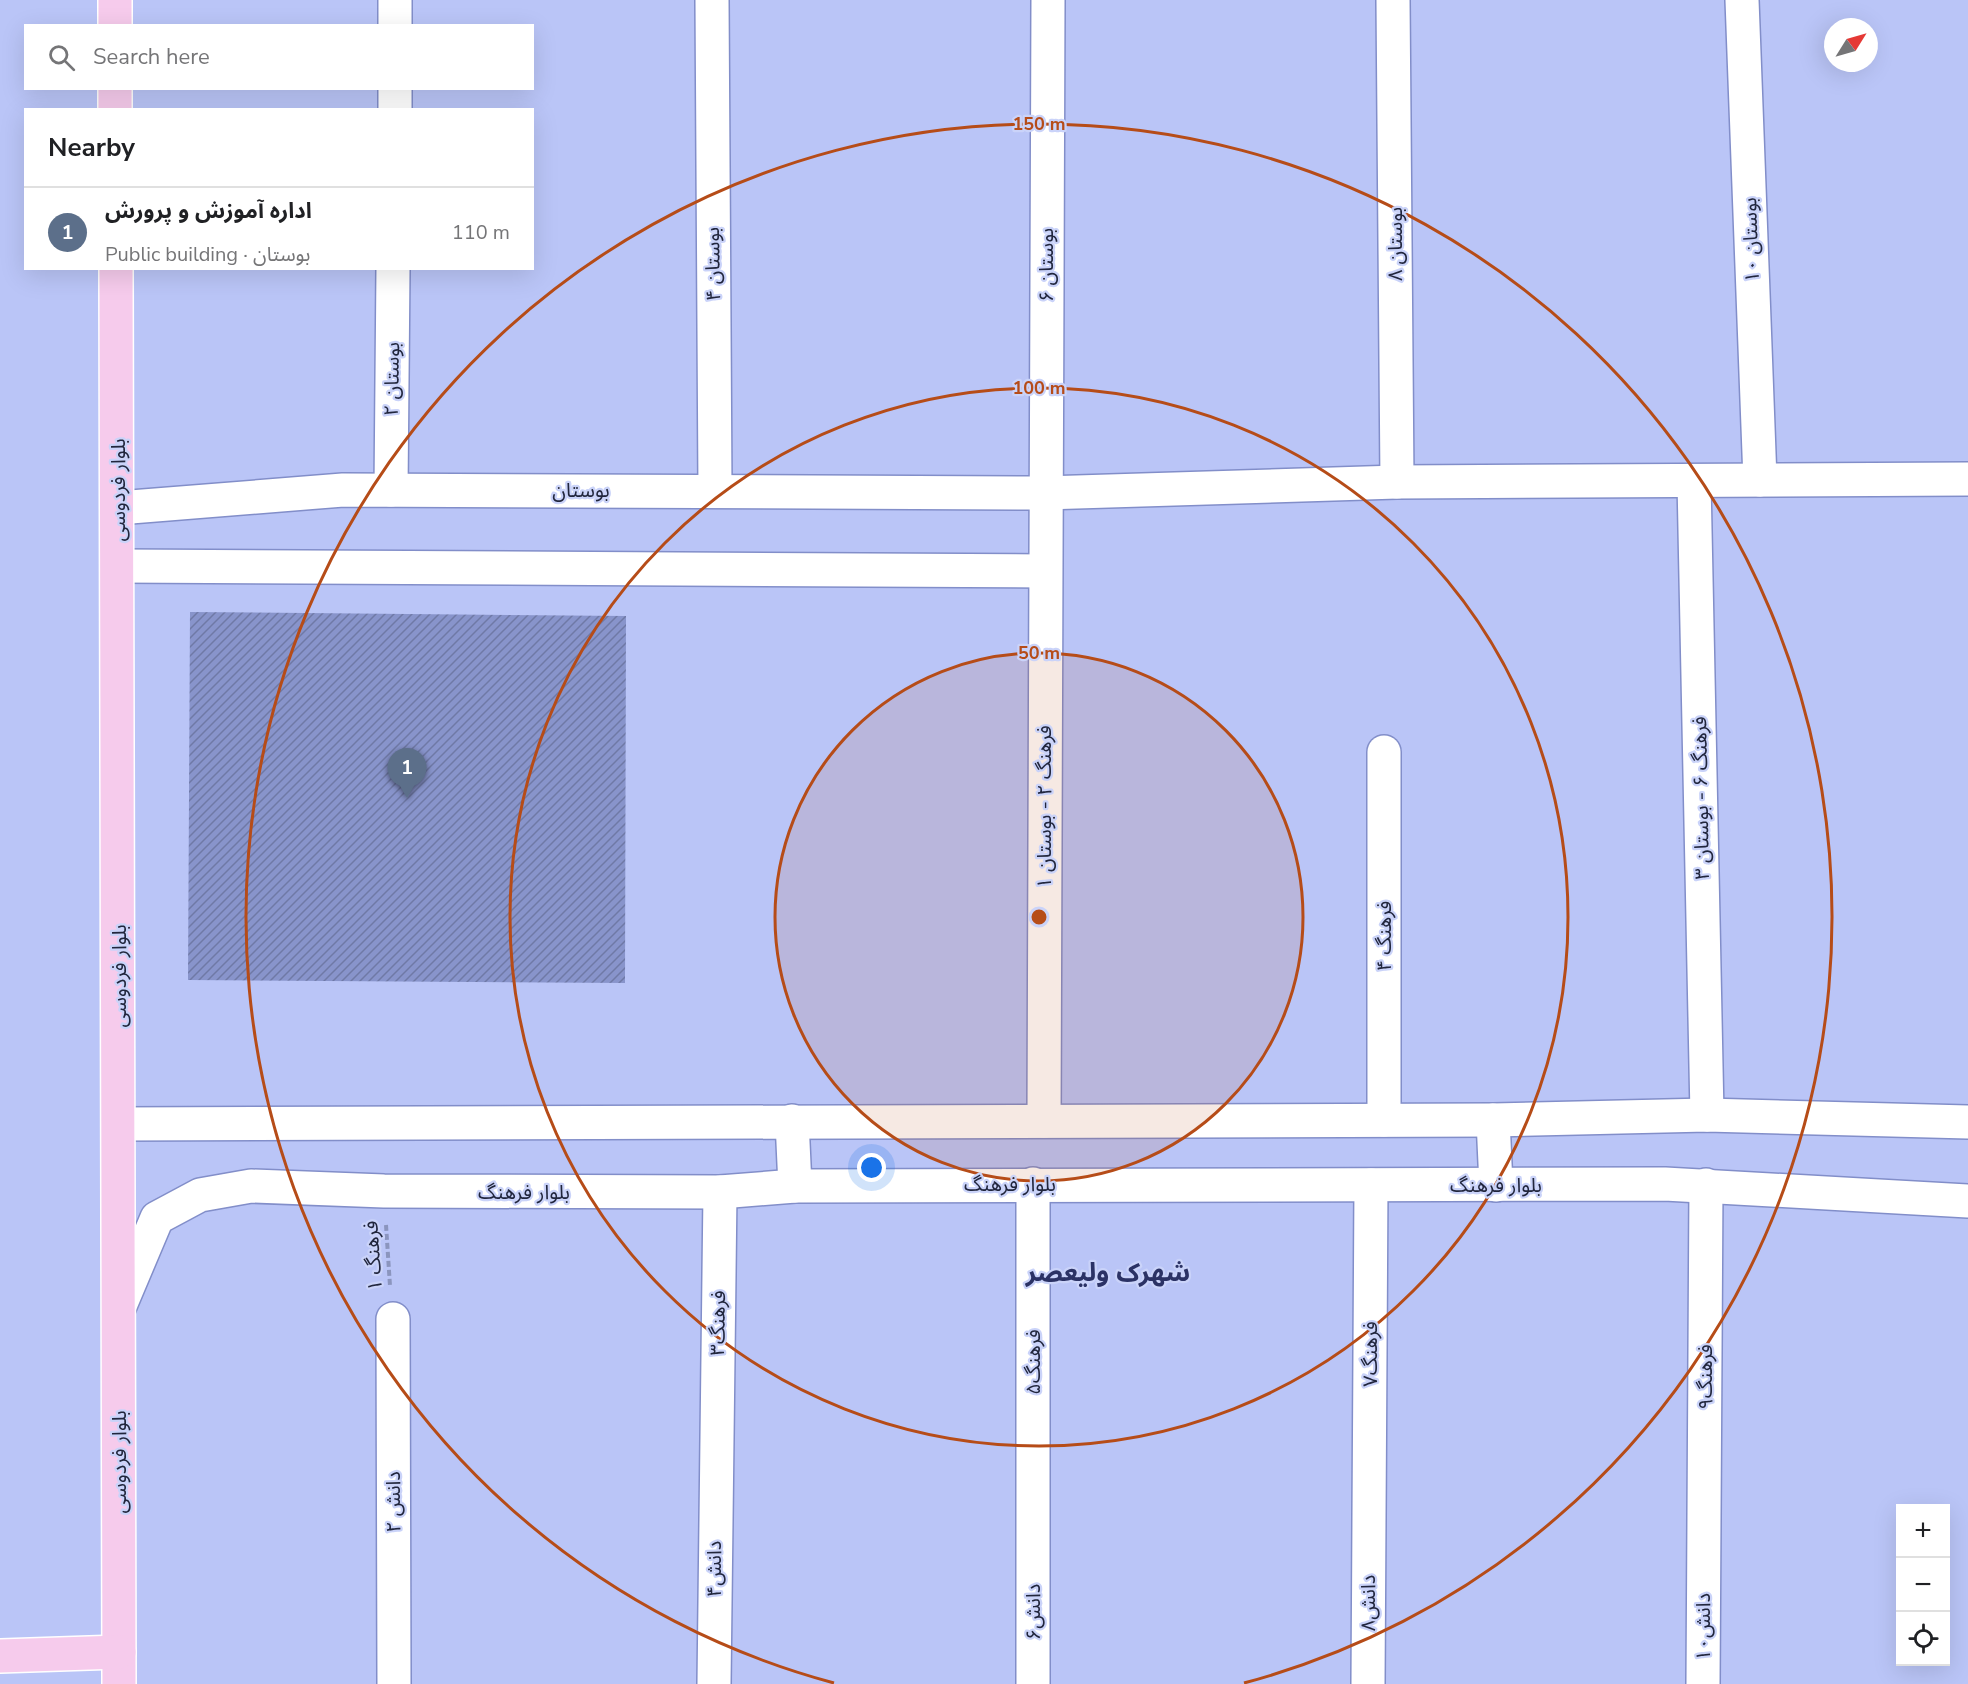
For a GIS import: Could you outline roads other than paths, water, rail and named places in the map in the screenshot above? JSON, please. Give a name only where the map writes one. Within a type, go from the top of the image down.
[{"type":"main road","points":[[115,0],[115,24]]},
{"type":"main road","points":[[115,90],[115,108]]},
{"type":"main road","name":"بلوار فردوسی","points":[[116,270],[119,1684]]},
{"type":"main road","points":[[0,1656],[119,1652]]},
{"type":"street","points":[[395,0],[395,24]]},
{"type":"street","name":"بوستان ۴","points":[[712,0],[715,490]]},
{"type":"street","name":"بوستان ۶","points":[[1044,493],[1048,0]]},
{"type":"street","name":"بوستان ۱۰","points":[[1742,0],[1760,480]]},
{"type":"street","name":"بوستان ۸","points":[[1393,3],[1397,482]]},
{"type":"street","points":[[395,90],[395,108]]},
{"type":"street","name":"بوستان ۲","points":[[391,489],[393,270]]},
{"type":"street","name":"بوستان","points":[[118,508],[343,490],[391,489],[1044,493],[1397,482],[1968,479]]},
{"type":"street","name":"فرهنگ ۶ - بوستان ۳","points":[[1694,481],[1707,1115]]},
{"type":"street","name":"فرهنگ ۲ - بوستان ۱","points":[[1044,493],[1044,1121]]},
{"type":"street","points":[[118,566],[1044,571]]},
{"type":"street","name":"فرهنگ ۴","points":[[1384,752],[1384,1120]]},
{"type":"street","points":[[119,1124],[1493,1120],[1707,1115],[1968,1122]]},
{"type":"street","points":[[1493,1120],[1496,1185]]},
{"type":"street","points":[[792,1121],[795,1186]]},
{"type":"street","name":"بلوار فرهنگ","points":[[118,1308],[157,1218],[200,1195],[250,1186],[384,1191],[720,1192],[795,1186],[1033,1184],[1706,1185],[1968,1201]]},
{"type":"street","name":"فرهنگ۵","points":[[1033,1184],[1033,1541]]},
{"type":"street","name":"فرهنگ۷","points":[[1368,1522],[1371,1185]]},
{"type":"street","name":"فرهنگ۹","points":[[1703,1570],[1706,1185]]},
{"type":"street","name":"فرهنگ۳","points":[[715,1455],[720,1192]]},
{"type":"street","name":"دانش ۲","points":[[393,1319],[394,1684]]},
{"type":"street","name":"دانش۴","points":[[714,1684],[715,1455]]},
{"type":"street","name":"دانش۸","points":[[1368,1522],[1368,1684]]},
{"type":"street","name":"دانش۶","points":[[1033,1541],[1033,1684]]},
{"type":"street","name":"دانش۱۰","points":[[1703,1570],[1703,1684]]},
{"type":"place","name":"اداره آموزش و پرورش","points":[[407,798]]},
{"type":"district","name":"شهرک ولیعصر","points":[[1108,1272]]}]
